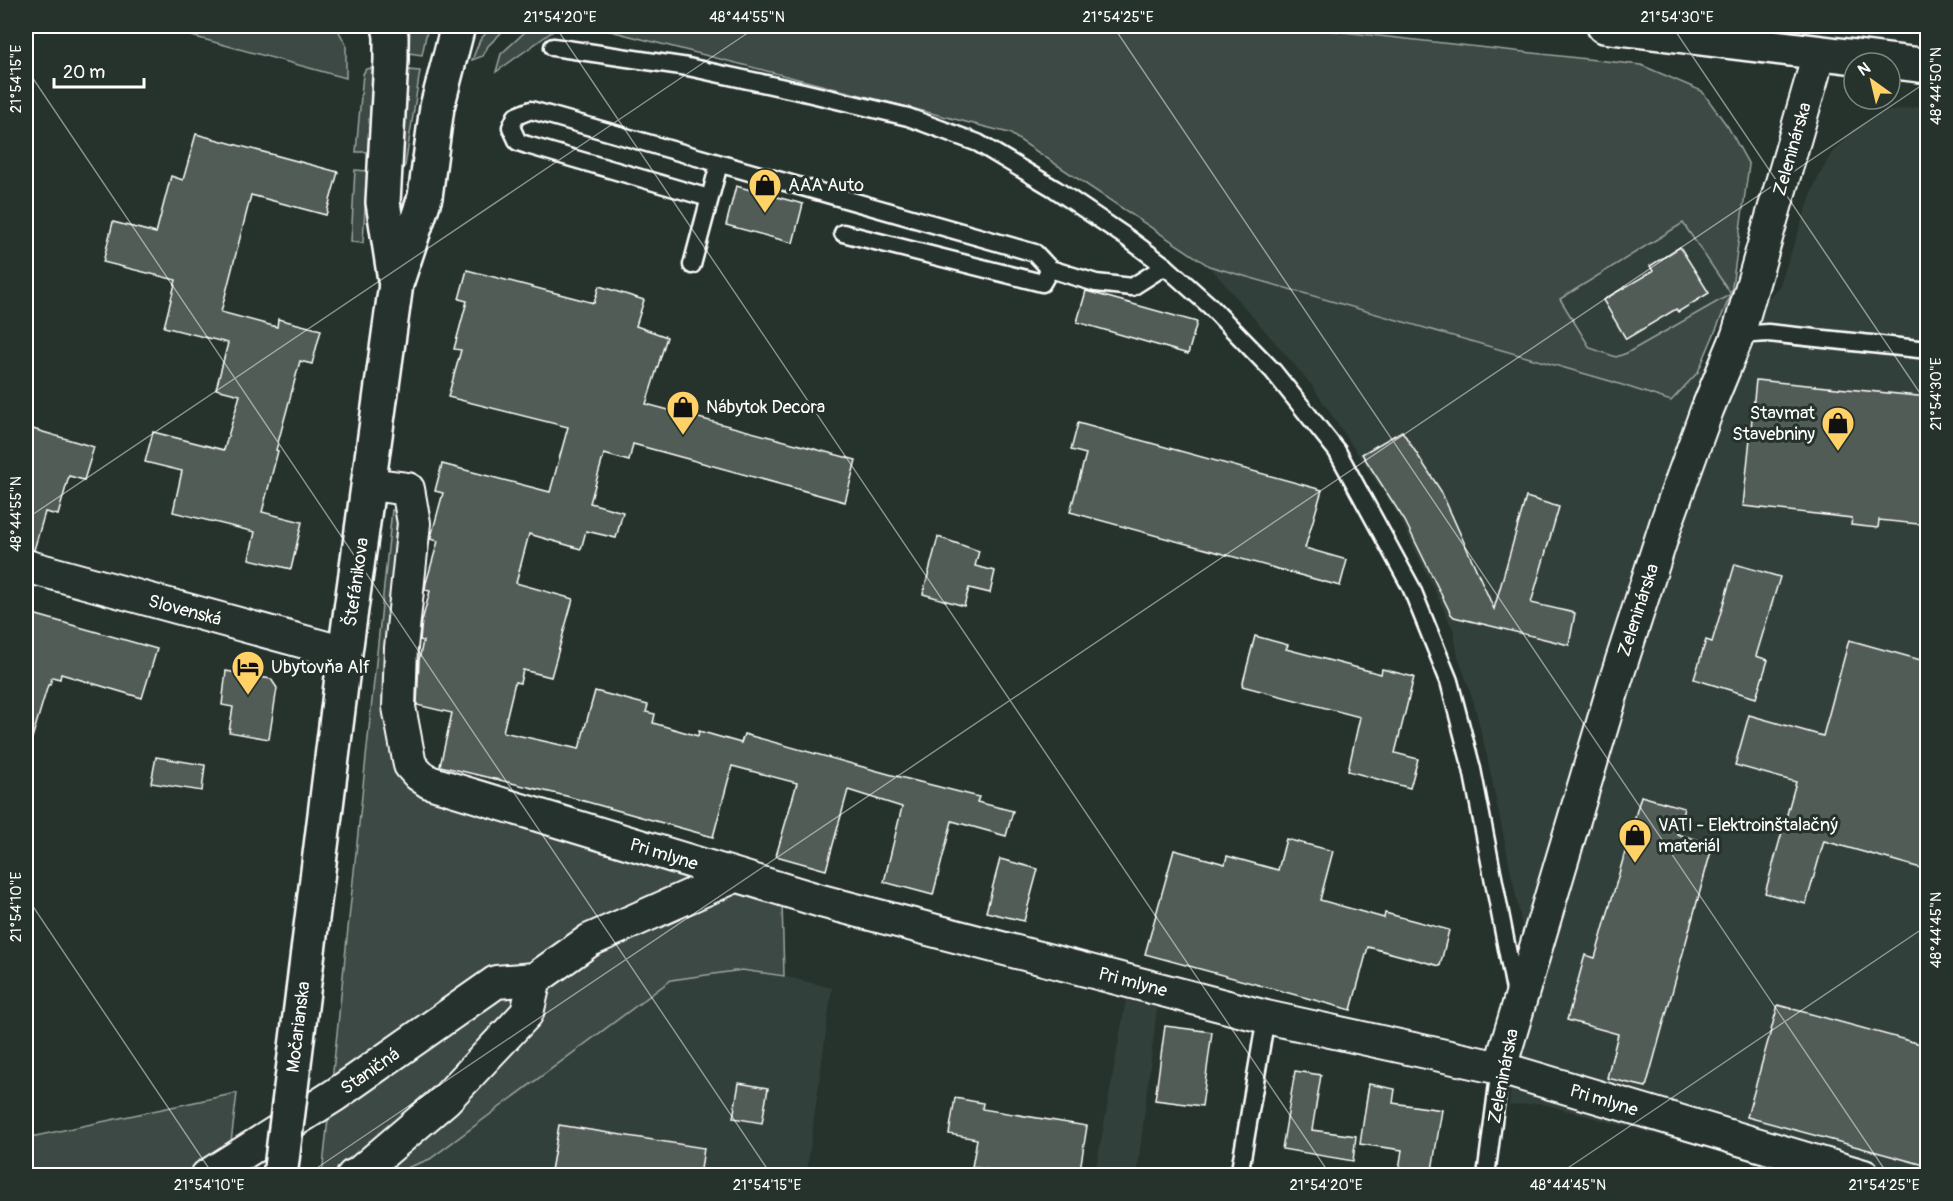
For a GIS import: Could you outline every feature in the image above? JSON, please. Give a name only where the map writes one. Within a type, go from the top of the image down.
[{"type":"main road","points":[[390,26],[392,36],[383,202],[396,284]]},
{"type":"main road","points":[[396,284],[425,197],[437,107],[458,26]]},
{"type":"main road","points":[[1604,26],[1928,66]]},
{"type":"main road","name":"Štefánikova","points":[[317,879],[345,653],[396,284]]},
{"type":"main road","name":"Močarianska","points":[[280,1176],[317,879]]},
{"type":"street","name":"Zeleninárska","points":[[1500,1068],[1616,679],[1667,520],[1707,410],[1738,335],[1818,52]]},
{"type":"street","name":"Pri mlyne","points":[[369,484],[408,489],[414,523],[401,648],[399,707],[410,765],[418,775],[429,782],[820,901],[1266,1017],[1500,1068],[1864,1176]]},
{"type":"street","name":"Slovenská","points":[[26,566],[345,653]]},
{"type":"street","points":[[353,1176],[447,1099],[527,1013],[536,979],[590,940],[735,876]]},
{"type":"street","name":"Staničná","points":[[207,1176],[335,1095],[496,982],[536,979]]},
{"type":"lane","points":[[553,47],[688,67],[908,117],[978,143],[1055,189],[1126,237],[1210,306],[1273,371],[1337,451],[1411,587],[1449,681],[1472,769],[1518,1005]]},
{"type":"lane","points":[[709,198],[518,142],[511,127],[516,116],[531,110],[1035,253],[1050,269],[1096,283],[1132,286],[1164,266]]},
{"type":"lane","points":[[692,265],[719,164]]},
{"type":"lane","points":[[843,233],[1042,283],[1050,269]]},
{"type":"lane","points":[[1738,335],[1768,333],[1928,350]]},
{"type":"lane","points":[[1239,1176],[1266,1017]]},
{"type":"lane","name":"Zeleninárska","points":[[1486,1176],[1500,1068]]},
{"type":"shaded area","points":[[155,26],[336,26],[346,45],[346,78]]},
{"type":"shaded area","points":[[410,26],[428,26],[422,55],[409,53]]},
{"type":"shaded area","points":[[492,26],[508,26],[488,46],[483,56],[472,60],[480,40]]},
{"type":"shaded area","points":[[538,26],[560,26],[496,72],[501,54],[525,32]]},
{"type":"shaded area","points":[[591,26],[1289,26],[1641,65],[1702,91],[1728,127],[1749,165],[1731,294],[1698,372],[1671,401],[1610,381],[1209,266],[1009,133]],"holes":[[[1683,223],[1731,294],[1616,357],[1590,348],[1560,299]]]},
{"type":"shaded area","points":[[373,68],[368,152],[356,152],[363,74],[366,69]]},
{"type":"shaded area","points":[[407,70],[420,71],[405,166],[401,169]]},
{"type":"shaded area","points":[[1927,107],[1927,1175],[1805,1175],[1539,1103],[1509,1106],[1522,925],[1488,761],[1474,703],[1458,656],[1453,629],[1398,514],[1311,384],[1209,266],[1610,381],[1671,401],[1779,287],[1815,184],[1831,154],[1854,129],[1885,112]]},
{"type":"shaded area","points":[[355,170],[367,171],[363,243],[351,242]]},
{"type":"shaded area","points":[[1683,223],[1731,294],[1627,353],[1616,357],[1590,348],[1560,299]]},
{"type":"shaded area","points":[[392,510],[399,512],[387,707],[396,773],[423,797],[782,903],[784,976],[742,970],[671,980],[430,1159],[389,1175],[322,1176]]},
{"type":"shaded area","points":[[743,970],[784,976],[832,988],[807,1170],[839,1175],[389,1176],[430,1159],[671,980]]},
{"type":"shaded area","points":[[1126,1000],[1157,1008],[1137,1175],[1095,1175]]},
{"type":"shaded area","points":[[237,1093],[227,1175],[26,1175],[26,1138]]},
{"type":"building","points":[[196,134],[338,172],[326,215],[251,195],[221,312],[277,327],[278,319],[321,330],[312,364],[300,361],[262,512],[302,522],[291,569],[249,559],[255,532],[173,512],[182,471],[145,462],[153,432],[224,450],[240,395],[216,389],[228,343],[164,327],[176,280],[103,262],[113,222],[156,233],[171,176],[183,180]]},
{"type":"building","points":[[736,186],[803,204],[793,243],[726,225]]},
{"type":"building","points":[[1680,247],[1709,293],[1678,312],[1676,309],[1626,339],[1603,300],[1653,271],[1650,266]]},
{"type":"building","points":[[467,270],[594,303],[599,286],[644,300],[636,326],[667,337],[646,404],[856,460],[845,502],[633,444],[629,461],[604,454],[590,503],[623,512],[616,538],[586,531],[581,549],[529,534],[516,583],[573,599],[551,677],[523,670],[520,683],[515,682],[503,732],[579,749],[595,691],[648,705],[646,712],[655,714],[653,723],[698,736],[699,731],[741,743],[744,734],[979,797],[977,802],[1013,811],[1006,836],[952,821],[933,895],[884,882],[902,807],[848,790],[826,870],[776,856],[797,783],[732,766],[713,837],[566,796],[440,766],[452,713],[417,705],[419,660],[423,641],[420,640],[422,621],[430,591],[425,590],[438,541],[430,539],[443,493],[435,491],[442,464],[550,492],[568,427],[448,397],[461,350],[454,349],[467,301],[459,299]]},
{"type":"building","points":[[1086,291],[1197,322],[1188,354],[1077,322]]},
{"type":"building","name":"Stavmat Stavebniny","points":[[1756,380],[1928,397],[1928,525],[1879,520],[1878,528],[1851,525],[1852,518],[1743,506]]},
{"type":"building","points":[[1078,423],[1322,490],[1305,548],[1347,560],[1340,586],[1070,512],[1086,454],[1071,450]]},
{"type":"building","points":[[26,427],[94,447],[84,480],[69,476],[58,515],[45,512],[34,550],[26,549]]},
{"type":"building","points":[[1402,431],[1441,491],[1494,609],[1526,497],[1559,507],[1531,603],[1575,613],[1569,645],[1454,617],[1451,614],[1405,521],[1362,454]]},
{"type":"building","points":[[938,537],[979,551],[975,566],[995,571],[990,593],[969,588],[964,606],[923,594]]},
{"type":"building","points":[[1735,564],[1780,577],[1756,656],[1768,660],[1756,698],[1694,679],[1706,640],[1712,642]]},
{"type":"building","points":[[26,612],[157,649],[142,698],[61,674],[60,679],[52,677],[32,738],[26,737]]},
{"type":"building","points":[[1255,636],[1288,645],[1286,649],[1381,674],[1382,669],[1414,677],[1395,753],[1418,759],[1410,788],[1348,771],[1360,717],[1242,686]]},
{"type":"building","points":[[1849,640],[1928,662],[1928,870],[1824,841],[1806,904],[1765,893],[1796,782],[1735,765],[1749,715],[1823,736]]},
{"type":"building","points":[[226,671],[271,679],[277,688],[269,739],[229,732],[233,707],[222,705]]},
{"type":"building","points":[[156,757],[205,765],[202,791],[151,783]]},
{"type":"building","points":[[1641,796],[1684,808],[1677,834],[1713,844],[1646,1087],[1607,1078],[1618,1034],[1567,1020],[1585,955],[1595,958]]},
{"type":"building","points":[[1286,839],[1333,851],[1320,900],[1384,918],[1385,913],[1449,930],[1440,966],[1368,947],[1351,1010],[1145,954],[1174,850],[1225,864],[1227,856],[1278,870]]},
{"type":"building","points":[[1000,859],[1038,869],[1024,921],[986,912]]},
{"type":"building","points":[[1778,1005],[1928,1046],[1928,1166],[1747,1117]]},
{"type":"building","points":[[1165,1026],[1212,1032],[1202,1106],[1155,1100]]},
{"type":"building","points":[[1295,1071],[1321,1075],[1312,1130],[1356,1136],[1353,1161],[1282,1149]]},
{"type":"building","points":[[739,1083],[768,1088],[762,1123],[733,1118]]},
{"type":"building","points":[[1369,1084],[1395,1089],[1393,1103],[1442,1110],[1431,1176],[1398,1176],[1402,1150],[1360,1144]]},
{"type":"building","points":[[955,1098],[983,1103],[982,1109],[1087,1126],[1079,1176],[1026,1176],[972,1167],[977,1139],[949,1134]]},
{"type":"building","points":[[559,1125],[704,1148],[700,1176],[578,1176],[551,1171]]},
{"type":"place","name":"AAA Auto","points":[[765,214]]},
{"type":"place","name":"Nábytok Decora","points":[[683,436]]},
{"type":"place","name":"Stavmat Stavebniny","points":[[1838,452]]},
{"type":"place","name":"Ubytovňa Alf","points":[[248,696]]},
{"type":"place","name":"VATI - Elektroinštalačný materiál","points":[[1635,864]]}]
